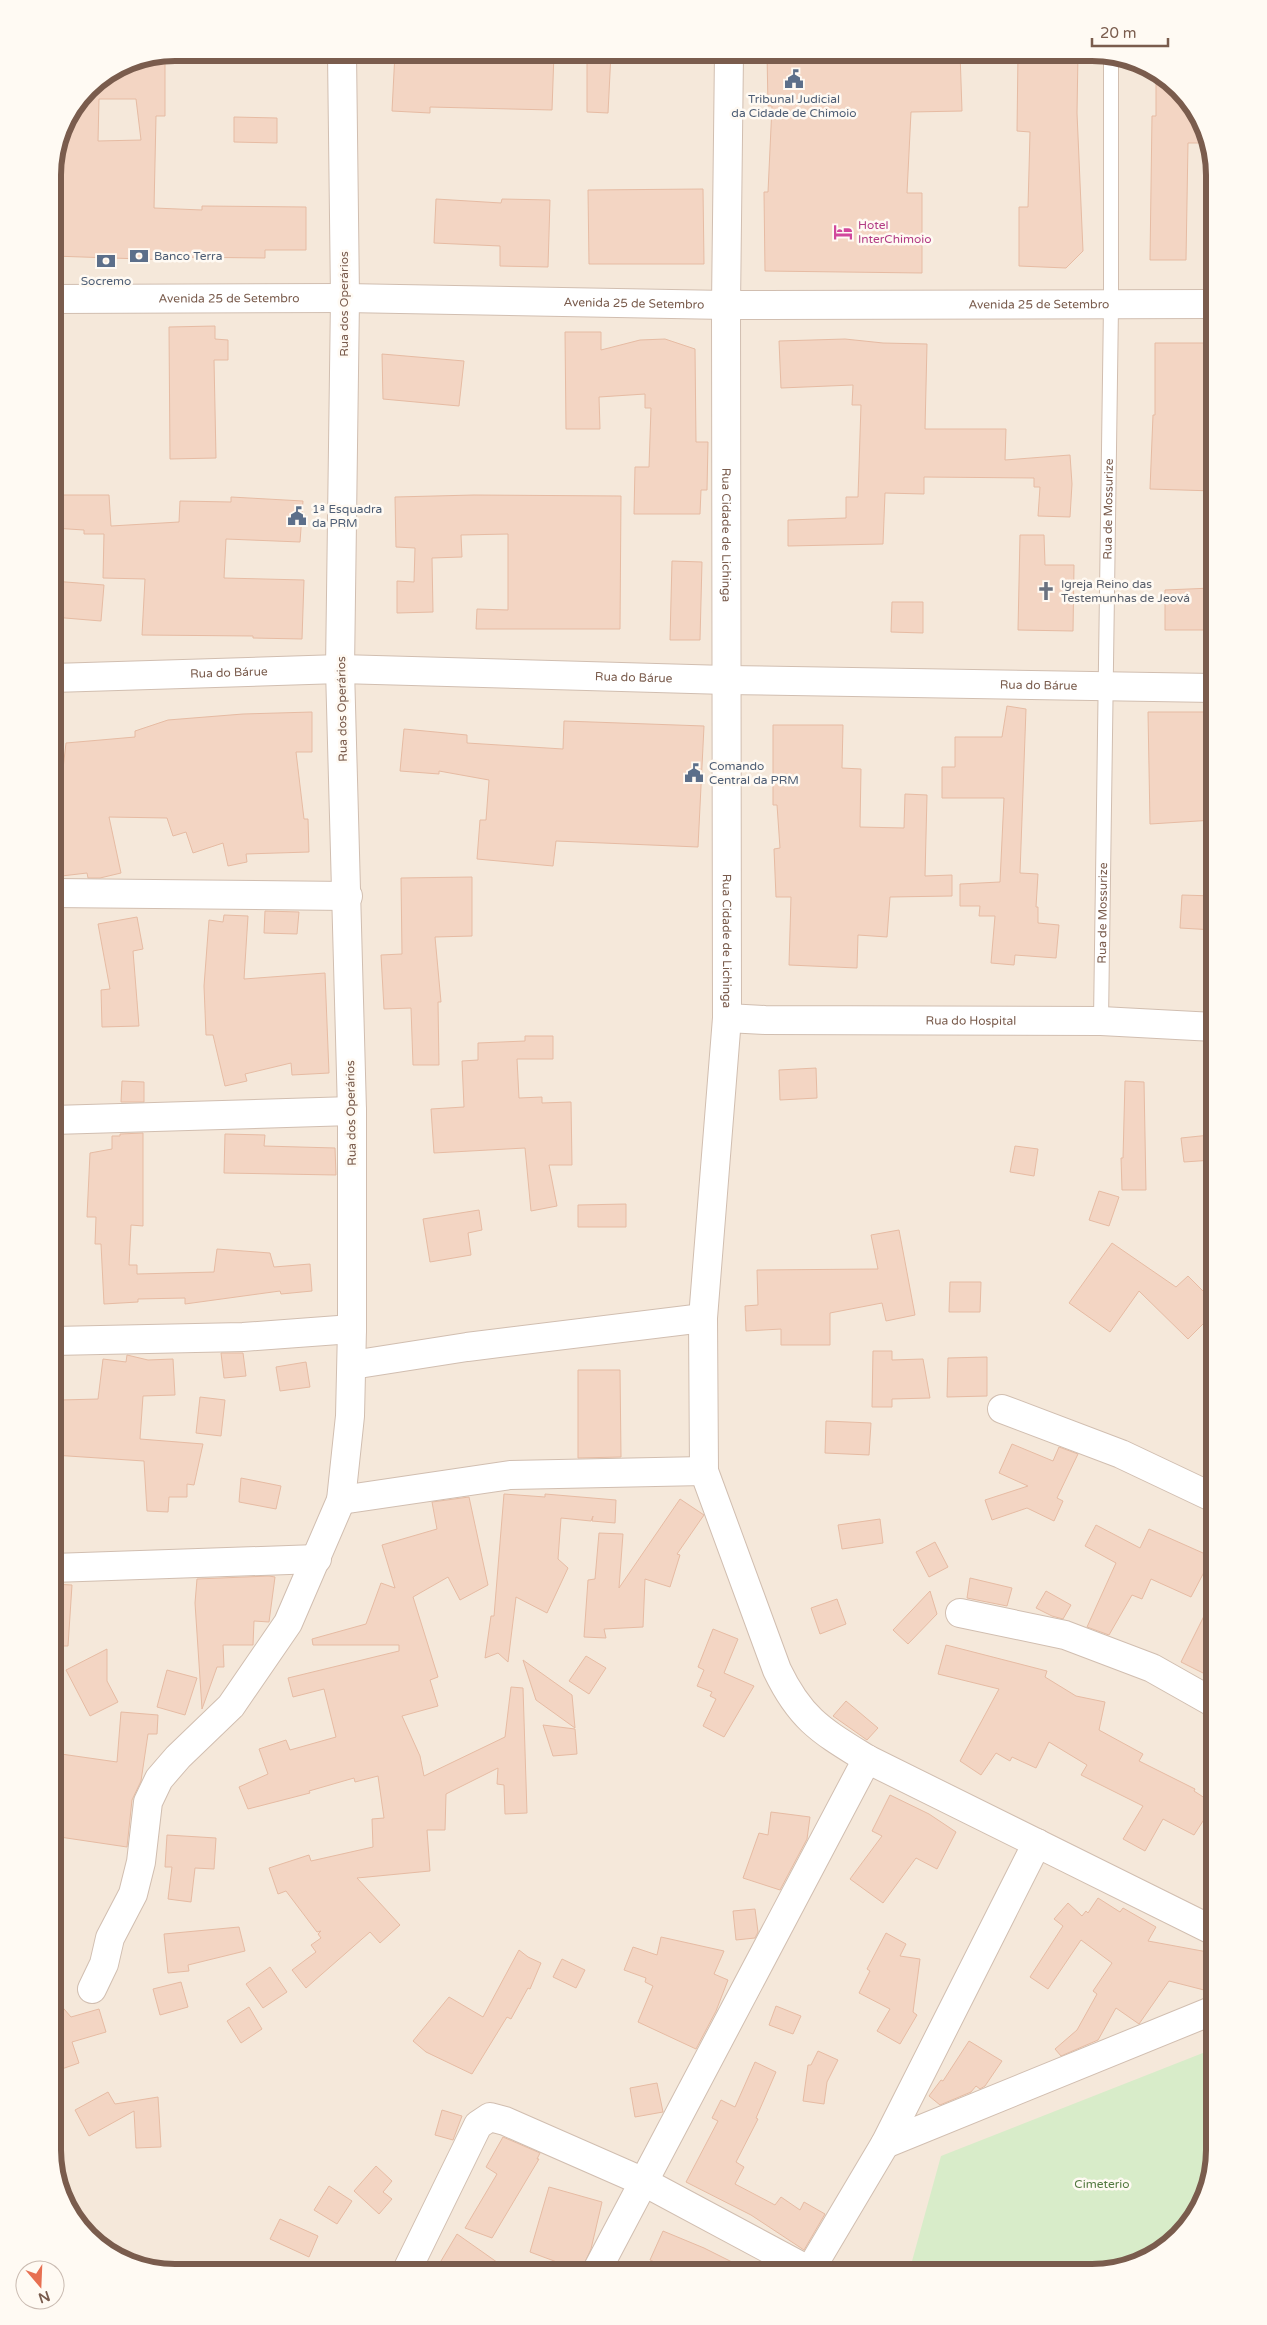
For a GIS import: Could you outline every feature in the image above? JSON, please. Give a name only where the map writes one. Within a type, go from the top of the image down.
[{"type":"street","name":"Rua dos Operários","points":[[92,1989],[104,1964],[110,1938],[133,1894],[141,1862],[148,1802],[159,1778],[230,1706],[288,1623],[341,1500],[350,1416],[352,1365],[352,1111],[348,896],[340,669],[345,298],[342,61]]},
{"type":"street","name":"Rua Cidade de Lichinga","points":[[729,61],[726,305],[727,1018],[703,1318],[704,1471],[777,1670],[790,1697],[818,1728],[867,1759],[1206,1927]]},
{"type":"street","name":"Avenida 25 de Setembro","points":[[61,299],[345,298],[726,305],[1111,306],[1206,304]]},
{"type":"street","name":"Rua do Bárue","points":[[61,678],[340,669],[726,680],[1206,688]]},
{"type":"street","points":[[61,893],[348,896]]},
{"type":"street","name":"Rua do Hospital","points":[[727,1018],[766,1020],[1101,1021],[1206,1027]]},
{"type":"street","points":[[61,1120],[352,1111]]},
{"type":"street","points":[[352,1365],[467,1347],[703,1318]]},
{"type":"street","points":[[61,1341],[243,1337],[352,1328]]},
{"type":"street","points":[[1002,1408],[1121,1454],[1206,1494]]},
{"type":"street","points":[[341,1500],[510,1475],[704,1471]]},
{"type":"street","points":[[61,1568],[317,1559]]},
{"type":"street","points":[[960,1613],[1066,1635],[1152,1668],[1206,1698]]},
{"type":"street","points":[[600,2264],[867,1759]]},
{"type":"street","points":[[814,2264],[885,2144],[1036,1843]]},
{"type":"street","points":[[885,2144],[1206,2013]]},
{"type":"street","points":[[410,2264],[478,2125],[490,2116],[514,2124],[644,2182],[794,2264]]},
{"type":"lane","name":"Rua de Mossurize","points":[[1101,1021],[1111,306],[1111,63]]},
{"type":"shaded area","points":[[168,61],[1099,61],[1128,67],[1155,81],[1167,90],[1182,106],[1197,132],[1204,153],[1206,168],[1206,2157],[1200,2186],[1186,2213],[1177,2225],[1161,2240],[1135,2255],[1114,2262],[1099,2264],[168,2264],[139,2258],[106,2240],[85,2219],[70,2193],[63,2172],[61,2157],[61,168],[63,153],[70,132],[81,112],[95,95],[106,85],[125,73],[153,63]]},
{"type":"green space","name":"Cimeterio","points":[[1206,2052],[1206,2157],[1200,2186],[1186,2213],[1167,2235],[1149,2248],[1128,2258],[1099,2264],[911,2264],[941,2156]]},
{"type":"building","points":[[165,61],[165,116],[156,116],[154,208],[202,210],[202,206],[306,207],[306,250],[265,250],[265,258],[171,257],[171,260],[61,256],[61,168],[65,146],[77,118],[90,100],[112,81],[132,70]],"holes":[[[99,99],[136,99],[141,140],[98,141]]]},
{"type":"building","points":[[395,61],[554,61],[552,110],[430,107],[430,113],[392,111]]},
{"type":"building","points":[[587,61],[611,61],[608,113],[587,112]]},
{"type":"building","points":[[767,61],[960,61],[962,111],[911,112],[907,193],[922,193],[922,273],[765,271],[764,192],[768,192],[772,106],[768,106]]},
{"type":"building","points":[[1018,61],[1078,61],[1077,113],[1083,251],[1066,268],[1019,266],[1019,207],[1028,207],[1030,132],[1017,131]]},
{"type":"building","points":[[1156,82],[1182,106],[1190,118],[1201,143],[1188,143],[1186,260],[1150,260],[1152,116],[1156,116]]},
{"type":"building","points":[[234,117],[277,118],[277,143],[234,142]]},
{"type":"building","points":[[703,189],[704,264],[589,264],[588,190]]},
{"type":"building","points":[[436,199],[501,203],[502,199],[550,200],[548,267],[500,266],[500,246],[434,243]]},
{"type":"building","points":[[215,326],[215,339],[228,340],[228,360],[214,360],[216,458],[170,459],[169,327]]},
{"type":"building","points":[[565,332],[601,332],[601,350],[640,340],[665,339],[695,349],[696,442],[708,442],[707,490],[701,490],[700,514],[634,514],[635,467],[649,467],[651,408],[645,408],[645,394],[599,397],[600,429],[566,429]]},
{"type":"building","points":[[845,339],[883,343],[927,344],[925,429],[1006,429],[1005,460],[1070,455],[1072,484],[1070,517],[1038,516],[1040,487],[1034,487],[1034,478],[924,477],[924,494],[885,493],[883,544],[788,546],[788,520],[846,518],[846,497],[858,497],[861,405],[852,405],[853,385],[781,388],[779,341]]},
{"type":"building","points":[[1155,343],[1206,343],[1206,491],[1150,489],[1153,415],[1155,415]]},
{"type":"building","points":[[382,354],[464,361],[459,406],[383,399]]},
{"type":"building","points":[[63,495],[109,495],[111,526],[179,522],[180,501],[231,502],[231,497],[303,501],[300,542],[226,539],[224,578],[304,580],[302,639],[253,638],[253,636],[142,635],[145,579],[103,578],[104,534],[84,534],[84,530],[61,529],[61,501],[63,501]]},
{"type":"building","points":[[474,495],[621,496],[620,629],[476,629],[477,609],[508,610],[508,534],[461,535],[462,557],[432,558],[433,612],[397,613],[397,581],[414,582],[415,548],[396,547],[395,497]]},
{"type":"building","points":[[1020,535],[1044,535],[1045,565],[1074,565],[1073,631],[1018,630]]},
{"type":"building","points":[[672,561],[702,562],[700,640],[670,640]]},
{"type":"building","points":[[61,582],[104,585],[101,621],[61,618]]},
{"type":"building","points":[[1206,588],[1206,630],[1165,630],[1165,590]]},
{"type":"building","points":[[892,602],[923,602],[923,633],[891,632]]},
{"type":"building","points":[[1007,706],[1026,709],[1020,873],[1038,874],[1036,907],[1038,907],[1038,923],[1059,925],[1056,958],[1015,955],[1014,965],[991,963],[995,916],[979,916],[980,906],[960,906],[960,884],[1000,882],[1004,798],[942,798],[942,767],[955,767],[955,737],[1002,737]]},
{"type":"building","points":[[312,712],[312,752],[296,752],[304,819],[308,819],[309,852],[246,854],[247,862],[228,866],[223,843],[193,853],[186,832],[173,836],[167,818],[109,817],[121,873],[100,878],[88,878],[87,873],[61,876],[61,769],[63,769],[66,743],[135,737],[135,731],[168,720],[243,714]]},
{"type":"building","points":[[1148,712],[1206,712],[1206,820],[1150,824]]},
{"type":"building","points":[[564,721],[704,726],[698,847],[556,841],[553,866],[477,859],[480,820],[486,820],[489,780],[439,771],[439,774],[400,771],[404,729],[467,735],[467,743],[563,749]]},
{"type":"building","points":[[773,725],[843,725],[842,768],[861,769],[860,827],[904,828],[905,794],[927,795],[925,876],[952,875],[952,896],[890,897],[887,937],[858,935],[857,968],[789,965],[791,897],[776,897],[774,849],[780,848],[777,805],[773,805]]},
{"type":"building","points":[[472,877],[472,936],[435,937],[441,1002],[438,1002],[439,1065],[413,1065],[411,1008],[384,1009],[381,955],[402,954],[401,878]]},
{"type":"building","points":[[1182,895],[1206,896],[1206,930],[1180,928]]},
{"type":"building","points":[[265,911],[299,912],[297,934],[264,933]]},
{"type":"building","points":[[224,915],[248,916],[244,979],[325,973],[329,1073],[292,1075],[291,1063],[245,1074],[247,1081],[225,1086],[213,1035],[206,1035],[204,986],[209,920],[223,922]]},
{"type":"building","points":[[137,917],[143,949],[133,951],[139,1026],[102,1027],[101,990],[110,989],[98,924]]},
{"type":"building","points":[[525,1036],[553,1036],[553,1059],[517,1059],[519,1098],[542,1097],[542,1103],[571,1102],[572,1165],[549,1165],[557,1206],[531,1211],[525,1148],[434,1153],[431,1109],[464,1107],[462,1061],[478,1060],[478,1043],[525,1041]]},
{"type":"building","points":[[816,1068],[817,1098],[780,1100],[779,1070]]},
{"type":"building","points":[[122,1081],[144,1082],[144,1102],[121,1102]]},
{"type":"building","points":[[1125,1081],[1144,1082],[1146,1190],[1122,1190],[1121,1158],[1123,1158]]},
{"type":"building","points":[[143,1133],[143,1226],[131,1225],[129,1265],[137,1265],[137,1274],[214,1272],[217,1249],[270,1253],[274,1267],[310,1264],[312,1291],[281,1294],[280,1291],[185,1304],[185,1298],[138,1299],[138,1302],[104,1304],[101,1244],[95,1244],[96,1217],[87,1217],[90,1153],[112,1149],[112,1136]]},
{"type":"building","points":[[225,1134],[265,1135],[264,1146],[335,1148],[336,1175],[224,1173]]},
{"type":"building","points":[[1206,1135],[1206,1160],[1184,1162],[1181,1138]]},
{"type":"building","points":[[1015,1146],[1038,1149],[1034,1176],[1010,1172]]},
{"type":"building","points":[[1099,1191],[1119,1197],[1109,1226],[1089,1220]]},
{"type":"building","points":[[626,1204],[626,1227],[578,1227],[578,1205]]},
{"type":"building","points":[[479,1210],[482,1230],[468,1233],[471,1255],[430,1262],[423,1219]]},
{"type":"building","points":[[899,1230],[915,1315],[886,1321],[882,1303],[830,1313],[830,1345],[781,1345],[781,1329],[746,1331],[745,1306],[758,1305],[757,1270],[878,1269],[871,1235]]},
{"type":"building","points":[[1112,1243],[1176,1287],[1188,1276],[1206,1294],[1206,1321],[1188,1339],[1139,1291],[1110,1332],[1069,1303]]},
{"type":"building","points":[[950,1282],[981,1282],[980,1312],[949,1312]]},
{"type":"building","points":[[873,1351],[892,1351],[892,1360],[923,1359],[930,1398],[892,1399],[892,1407],[872,1407]]},
{"type":"building","points":[[221,1353],[243,1353],[246,1376],[224,1378]]},
{"type":"building","points":[[127,1355],[148,1360],[173,1359],[175,1395],[143,1396],[140,1439],[203,1444],[194,1485],[187,1484],[187,1497],[169,1497],[168,1512],[147,1511],[144,1461],[61,1456],[61,1400],[98,1399],[103,1359],[126,1362]]},
{"type":"building","points":[[987,1357],[987,1396],[947,1397],[948,1358]]},
{"type":"building","points":[[306,1362],[310,1387],[280,1391],[276,1367]]},
{"type":"building","points":[[578,1370],[620,1370],[621,1457],[578,1458]]},
{"type":"building","points":[[200,1397],[225,1400],[221,1436],[196,1433]]},
{"type":"building","points":[[826,1421],[871,1423],[869,1455],[825,1453]]},
{"type":"building","points":[[1012,1444],[1053,1461],[1059,1447],[1078,1454],[1057,1498],[1063,1501],[1054,1521],[1027,1508],[992,1520],[985,1500],[1028,1486],[999,1473]]},
{"type":"building","points":[[241,1478],[281,1486],[276,1509],[239,1502]]},
{"type":"building","points":[[504,1494],[545,1497],[545,1494],[616,1500],[615,1523],[592,1521],[593,1516],[591,1521],[561,1518],[558,1559],[568,1568],[547,1613],[516,1597],[508,1662],[498,1653],[485,1658],[491,1616],[494,1616]]},
{"type":"building","points":[[469,1497],[488,1585],[460,1600],[448,1577],[413,1597],[438,1677],[430,1680],[438,1706],[402,1716],[420,1756],[424,1776],[505,1737],[511,1687],[523,1688],[527,1813],[505,1814],[504,1785],[497,1784],[498,1768],[446,1794],[445,1830],[427,1830],[430,1871],[357,1878],[400,1925],[380,1943],[370,1932],[306,1988],[292,1970],[316,1952],[311,1945],[321,1938],[318,1934],[321,1931],[317,1932],[286,1891],[278,1894],[269,1868],[309,1855],[311,1861],[373,1847],[372,1819],[384,1818],[378,1776],[355,1782],[354,1778],[309,1791],[310,1793],[248,1809],[239,1787],[268,1774],[259,1749],[286,1740],[290,1750],[336,1737],[324,1689],[293,1697],[288,1678],[399,1651],[399,1645],[313,1645],[312,1639],[366,1624],[381,1583],[395,1588],[382,1545],[437,1529],[432,1502]]},
{"type":"building","points":[[680,1499],[704,1515],[677,1554],[680,1555],[670,1587],[645,1579],[643,1627],[604,1629],[606,1638],[584,1637],[588,1580],[595,1579],[599,1533],[623,1534],[619,1588]]},
{"type":"building","points":[[880,1519],[883,1543],[842,1549],[838,1525]]},
{"type":"building","points":[[1096,1525],[1140,1548],[1149,1529],[1206,1554],[1206,1568],[1191,1597],[1151,1579],[1142,1599],[1132,1595],[1109,1635],[1087,1627],[1116,1563],[1085,1546]]},
{"type":"building","points":[[935,1542],[948,1567],[929,1577],[916,1552]]},
{"type":"building","points":[[275,1577],[269,1622],[254,1621],[253,1645],[223,1645],[224,1667],[217,1667],[202,1709],[195,1603],[197,1579]]},
{"type":"building","points":[[970,1578],[1012,1588],[1007,1606],[967,1598]]},
{"type":"building","points":[[61,1584],[72,1585],[68,1646],[61,1646]]},
{"type":"building","points":[[930,1591],[937,1614],[908,1644],[893,1630]]},
{"type":"building","points":[[1046,1591],[1071,1605],[1063,1619],[1036,1608]]},
{"type":"building","points":[[837,1599],[846,1624],[820,1634],[811,1608]]},
{"type":"building","points":[[1206,1612],[1206,1666],[1203,1673],[1181,1662]]},
{"type":"building","points":[[713,1629],[738,1639],[724,1673],[754,1686],[724,1737],[703,1726],[716,1699],[710,1696],[712,1692],[697,1686],[704,1670],[698,1667]]},
{"type":"building","points":[[946,1645],[1047,1671],[1045,1677],[1076,1696],[1105,1702],[1099,1730],[1143,1754],[1139,1761],[1195,1789],[1194,1791],[1206,1799],[1206,1816],[1194,1835],[1163,1819],[1145,1851],[1123,1839],[1143,1806],[1081,1775],[1087,1765],[1049,1742],[1036,1768],[1012,1757],[1010,1761],[996,1753],[981,1775],[960,1761],[999,1689],[938,1674]]},
{"type":"building","points":[[107,1649],[107,1681],[118,1702],[90,1716],[66,1670]]},
{"type":"building","points":[[586,1656],[606,1668],[589,1694],[569,1681]]},
{"type":"building","points":[[523,1660],[572,1695],[575,1728],[536,1700]]},
{"type":"building","points":[[167,1670],[197,1678],[185,1715],[157,1707]]},
{"type":"building","points":[[846,1701],[878,1728],[867,1740],[833,1716]]},
{"type":"building","points":[[121,1712],[158,1715],[157,1734],[148,1734],[141,1781],[132,1800],[127,1847],[61,1837],[61,1754],[117,1762]]},
{"type":"building","points":[[543,1725],[575,1729],[577,1754],[553,1756]]},
{"type":"building","points":[[890,1795],[929,1814],[956,1832],[937,1869],[916,1858],[883,1903],[850,1879],[882,1836],[872,1831]]},
{"type":"building","points":[[771,1812],[810,1817],[807,1839],[780,1890],[743,1878],[759,1833],[768,1835]]},
{"type":"building","points":[[167,1835],[216,1838],[214,1869],[195,1868],[191,1902],[168,1899],[172,1867],[165,1867]]},
{"type":"building","points":[[1098,1898],[1120,1912],[1123,1908],[1156,1927],[1148,1941],[1206,1952],[1206,1982],[1204,1990],[1169,1981],[1139,2024],[1116,2008],[1098,2040],[1061,2056],[1055,2049],[1077,2030],[1097,1994],[1093,1991],[1112,1963],[1081,1940],[1048,1989],[1030,1977],[1063,1926],[1054,1919],[1068,1903],[1082,1916],[1086,1911],[1088,1913]]},
{"type":"building","points":[[755,1909],[758,1932],[755,1938],[736,1940],[733,1911]]},
{"type":"building","points":[[239,1927],[245,1951],[188,1965],[189,1971],[168,1973],[164,1934]]},
{"type":"building","points":[[886,1933],[906,1944],[900,1956],[920,1959],[913,2012],[917,2015],[900,2044],[877,2031],[890,2009],[859,1993],[870,1971],[867,1969]]},
{"type":"building","points":[[661,1937],[724,1951],[714,1974],[728,1980],[716,2011],[696,2049],[638,2022],[653,1986],[645,1982],[646,1978],[624,1970],[633,1947],[657,1955]]},
{"type":"building","points":[[519,1950],[541,1963],[530,1989],[528,1988],[511,2019],[507,2017],[472,2074],[426,2052],[413,2041],[449,1997],[483,2017]]},
{"type":"building","points":[[562,1959],[585,1970],[576,1988],[553,1977]]},
{"type":"building","points":[[270,1967],[287,1992],[263,2008],[246,1984]]},
{"type":"building","points":[[181,1982],[188,2007],[160,2015],[153,1989]]},
{"type":"building","points":[[61,2005],[71,2017],[99,2009],[106,2032],[72,2042],[79,2063],[61,2069]]},
{"type":"building","points":[[776,2006],[801,2016],[793,2034],[769,2025]]},
{"type":"building","points":[[249,2007],[262,2029],[241,2043],[227,2021]]},
{"type":"building","points":[[969,2041],[1002,2061],[985,2086],[980,2089],[976,2086],[971,2092],[940,2105],[929,2096],[941,2080],[943,2081]]},
{"type":"building","points":[[818,2051],[838,2060],[827,2082],[824,2104],[803,2101],[808,2065],[811,2065]]},
{"type":"building","points":[[755,2062],[776,2072],[756,2118],[758,2119],[736,2162],[744,2167],[735,2184],[775,2205],[781,2197],[800,2210],[804,2202],[825,2214],[804,2250],[751,2215],[686,2182],[718,2121],[712,2118],[721,2100],[735,2107]]},
{"type":"building","points":[[657,2083],[663,2112],[635,2117],[630,2088]]},
{"type":"building","points":[[108,2092],[115,2104],[158,2097],[161,2147],[136,2148],[134,2111],[89,2136],[75,2110]]},
{"type":"building","points":[[442,2110],[462,2116],[453,2140],[435,2135]]},
{"type":"building","points":[[503,2137],[540,2153],[537,2159],[539,2159],[492,2238],[465,2228],[497,2174],[486,2167]]},
{"type":"building","points":[[376,2166],[392,2181],[383,2192],[392,2199],[379,2214],[354,2191]]},
{"type":"building","points":[[329,2186],[352,2201],[337,2224],[314,2210]]},
{"type":"building","points":[[549,2187],[602,2202],[591,2249],[584,2264],[562,2264],[530,2252]]},
{"type":"building","points":[[280,2219],[318,2236],[309,2257],[270,2239]]},
{"type":"building","points":[[663,2231],[736,2264],[659,2264],[650,2260]]},
{"type":"building","points":[[457,2234],[500,2264],[447,2264],[441,2261]]},
{"type":"place","name":"Tribunal Judicial da Cidade de Chimoio","points":[[794,79]]},
{"type":"place","name":"Hotel InterChimoio","points":[[843,232]]},
{"type":"place","name":"Banco Terra","points":[[139,256]]},
{"type":"place","name":"Socremo","points":[[106,261]]},
{"type":"place","name":"1ª Esquadra da PRM","points":[[297,516]]},
{"type":"place","name":"Igreja Reino das Testemunhas de Jeová","points":[[1046,591]]},
{"type":"place","name":"Comando Central da PRM","points":[[694,773]]}]
